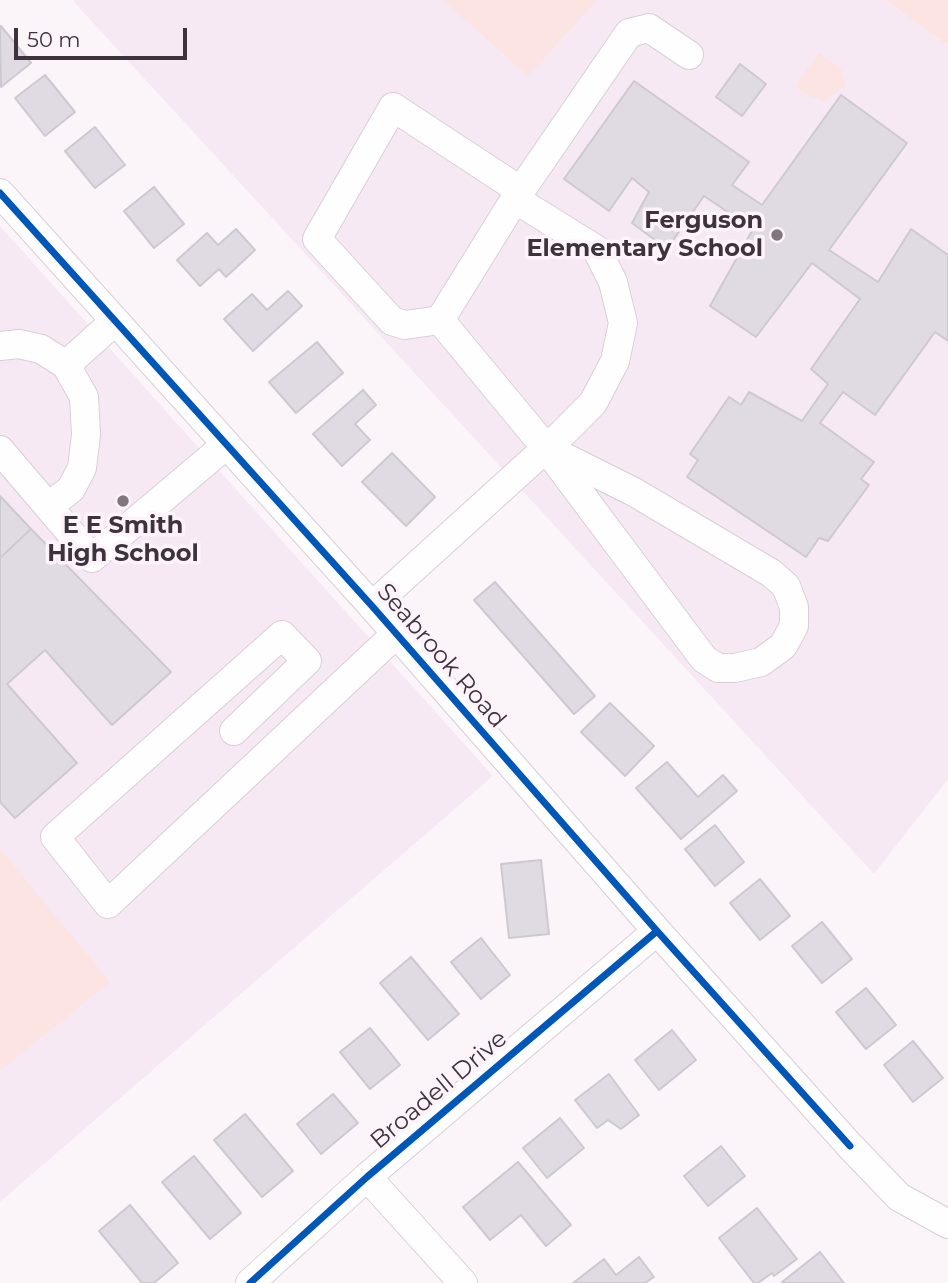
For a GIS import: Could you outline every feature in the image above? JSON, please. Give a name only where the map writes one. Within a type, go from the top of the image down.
[{"type":"street","points":[[372,606],[593,403],[615,361],[623,323],[613,282],[597,250],[518,195],[393,107],[317,239],[392,321],[405,325],[440,320],[518,195],[629,33],[649,28],[689,55]]},
{"type":"street","name":"Seabrook Road","points":[[0,193],[372,606],[850,1146],[898,1197],[948,1224]]},
{"type":"street","points":[[440,320],[546,448],[704,659],[718,668],[735,668],[761,662],[783,646],[794,626],[794,607],[786,586],[771,573],[635,492],[546,448]]},
{"type":"street","points":[[66,365],[115,321]]},
{"type":"street","points":[[0,346],[19,344],[41,349],[66,365],[84,397],[86,435],[82,468],[71,489],[49,506]]},
{"type":"street","points":[[0,450],[92,558],[226,445]]},
{"type":"street","points":[[234,731],[307,661],[282,635],[55,837],[108,904],[396,634]]},
{"type":"street","points":[[206,703],[262,760]]},
{"type":"street","name":"Broadell Drive","points":[[250,1283],[367,1177],[657,931]]},
{"type":"street","points":[[367,1177],[463,1283]]},
{"type":"shaded area","points":[[443,0],[597,0],[528,76]]},
{"type":"shaded area","points":[[885,0],[948,46],[948,779],[874,874],[74,2]]},
{"type":"shaded area","points":[[885,0],[948,0],[948,46]]},
{"type":"shaded area","points":[[819,53],[841,69],[846,85],[825,101],[807,95],[795,86]]},
{"type":"shaded area","name":"E E Smith High School","points":[[0,226],[493,776],[0,1202]]},
{"type":"shaded area","points":[[0,849],[110,982],[1,1070],[0,1069]]},
{"type":"building","points":[[0,27],[31,63],[1,87]]},
{"type":"building","points":[[740,64],[766,84],[742,116],[716,97]]},
{"type":"building","points":[[45,75],[75,112],[45,136],[15,98]]},
{"type":"building","points":[[634,81],[749,162],[732,185],[762,205],[841,95],[907,143],[829,250],[878,282],[911,229],[948,255],[948,341],[935,332],[875,415],[843,392],[820,423],[874,462],[861,479],[869,485],[828,541],[819,538],[806,557],[687,477],[698,460],[690,454],[729,397],[741,405],[749,392],[802,421],[828,384],[811,369],[860,299],[812,263],[756,337],[710,306],[753,229],[704,196],[667,249],[632,223],[649,192],[632,178],[609,211],[564,179]]},
{"type":"building","points":[[95,127],[125,165],[95,188],[65,151]]},
{"type":"building","points":[[154,187],[184,224],[154,248],[124,211]]},
{"type":"building","points":[[236,229],[255,250],[226,277],[219,269],[200,286],[177,260],[207,233],[218,245]]},
{"type":"building","points":[[288,291],[302,306],[253,351],[224,319],[252,294],[267,310]]},
{"type":"building","points":[[317,342],[343,373],[296,413],[269,382]]},
{"type":"building","points":[[363,390],[376,405],[355,424],[370,440],[342,466],[313,434]]},
{"type":"building","points":[[392,453],[435,497],[406,526],[362,482]]},
{"type":"building","points":[[0,496],[31,529],[0,558]]},
{"type":"building","points":[[31,529],[171,672],[112,725],[45,650],[7,684],[77,763],[15,818],[0,802],[0,558]]},
{"type":"building","points":[[495,582],[595,696],[574,714],[474,600]]},
{"type":"building","points":[[610,703],[654,746],[625,776],[581,732]]},
{"type":"building","points":[[667,762],[698,797],[723,775],[737,791],[681,839],[636,788]]},
{"type":"building","points":[[715,825],[744,862],[715,886],[685,849]]},
{"type":"building","points":[[541,860],[549,934],[509,938],[501,864]]},
{"type":"building","points":[[760,879],[790,916],[760,940],[730,903]]},
{"type":"building","points":[[822,922],[852,959],[822,983],[792,946]]},
{"type":"building","points":[[481,938],[510,975],[481,999],[451,962]]},
{"type":"building","points":[[411,957],[459,1014],[428,1040],[380,983]]},
{"type":"building","points":[[866,988],[896,1025],[866,1049],[836,1012]]},
{"type":"building","points":[[370,1028],[400,1065],[370,1089],[340,1052]]},
{"type":"building","points":[[672,1030],[696,1060],[659,1090],[635,1060]]},
{"type":"building","points":[[913,1041],[943,1078],[913,1102],[884,1065]]},
{"type":"building","points":[[609,1074],[639,1115],[621,1129],[608,1120],[597,1128],[575,1100]]},
{"type":"building","points":[[333,1094],[358,1123],[321,1154],[297,1124]]},
{"type":"building","points":[[245,1114],[293,1171],[262,1197],[214,1140]]},
{"type":"building","points":[[560,1118],[584,1148],[547,1178],[523,1148]]},
{"type":"building","points":[[721,1146],[745,1176],[708,1206],[684,1176]]},
{"type":"building","points":[[194,1156],[241,1213],[210,1239],[162,1182]]},
{"type":"building","points":[[518,1162],[571,1225],[546,1246],[521,1215],[490,1240],[463,1207]]},
{"type":"building","points":[[130,1205],[178,1263],[154,1283],[142,1283],[99,1231]]},
{"type":"building","points":[[757,1208],[797,1259],[774,1276],[772,1273],[754,1283],[719,1238]]},
{"type":"building","points":[[820,1252],[844,1283],[782,1282]]},
{"type":"building","points":[[639,1257],[654,1277],[645,1283],[573,1283],[604,1259],[616,1275]]},
{"type":"cycle path","points":[[0,193],[372,606],[850,1146]]},
{"type":"cycle path","points":[[250,1283],[367,1177],[657,931]]},
{"type":"place","name":"Ferguson Elementary School","points":[[777,235]]},
{"type":"place","name":"E E Smith High School","points":[[123,501]]}]
